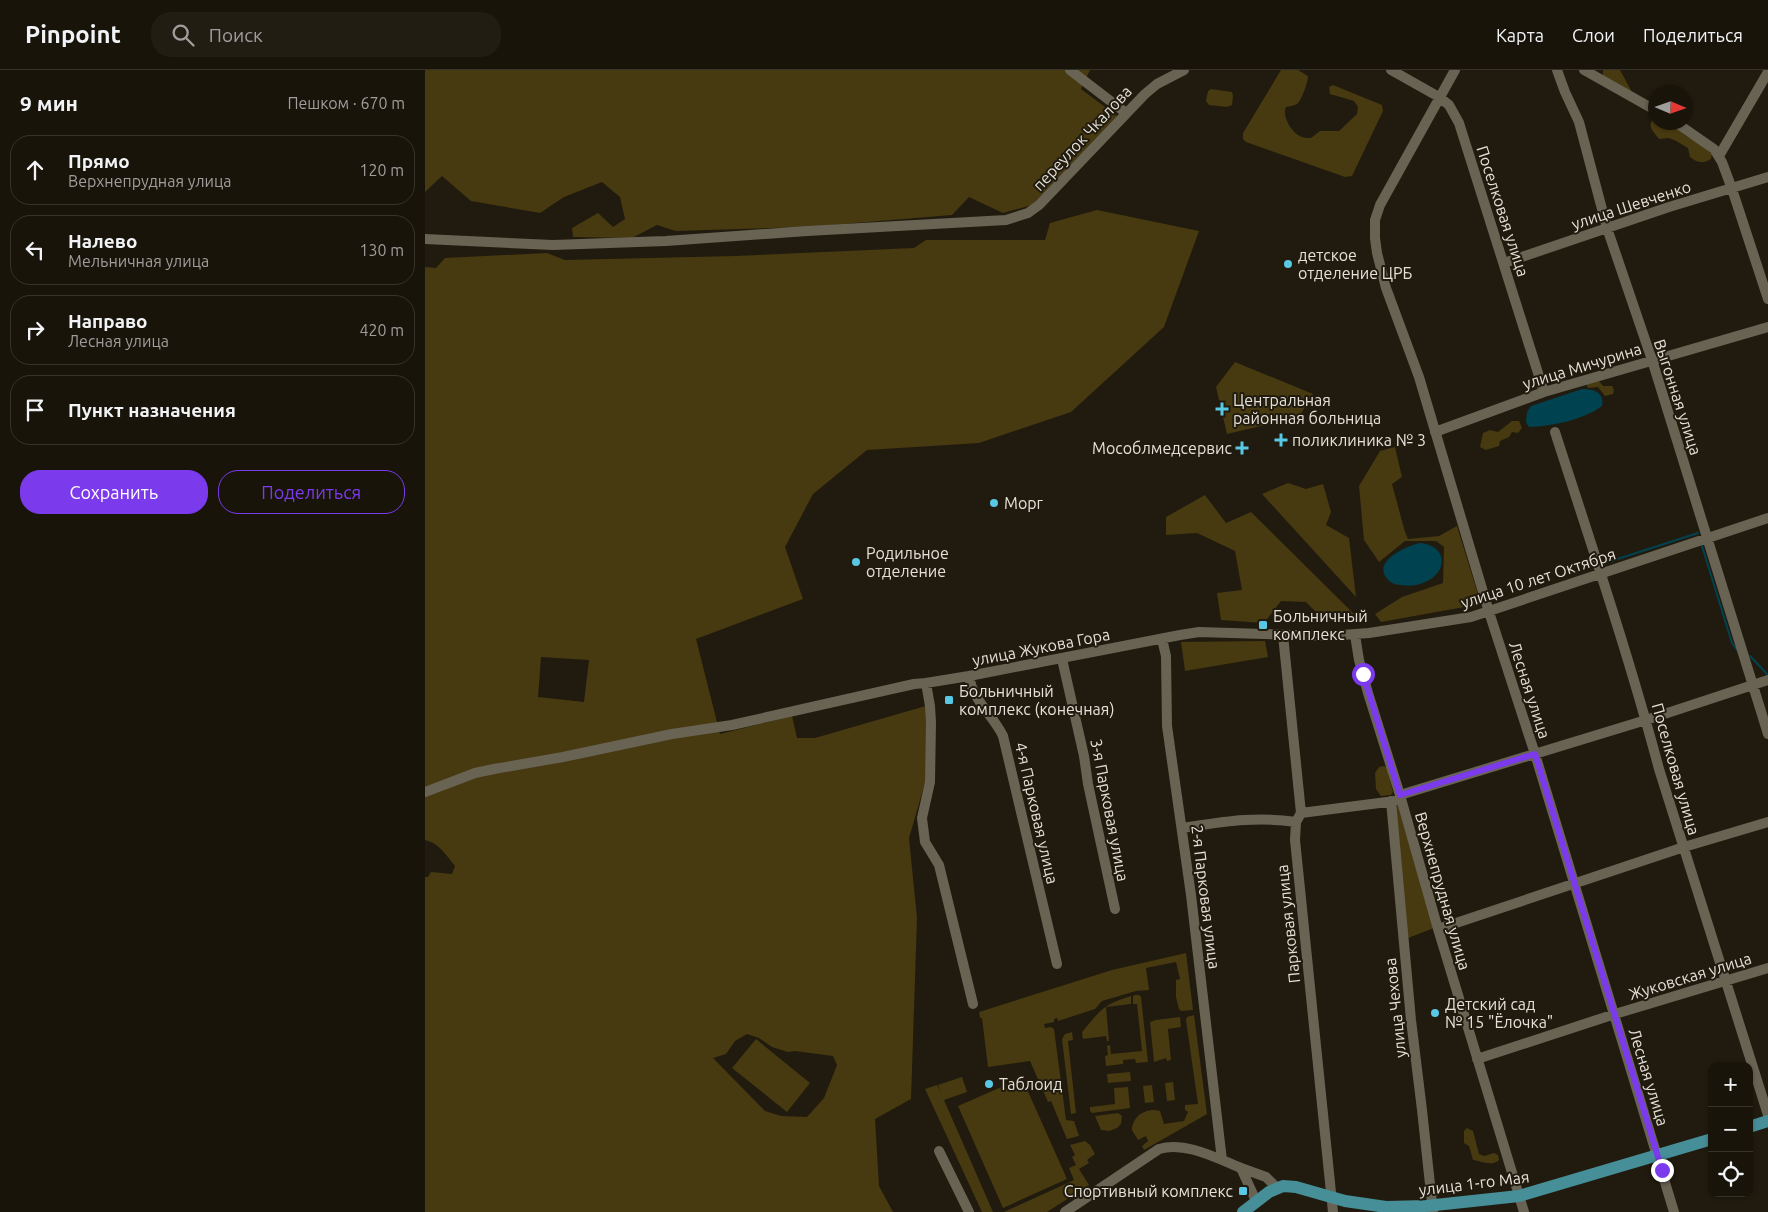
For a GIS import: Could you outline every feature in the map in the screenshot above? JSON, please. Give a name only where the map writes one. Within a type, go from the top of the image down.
[{"type":"main road","points":[[1753,1126],[1768,1121]]},
{"type":"main road","name":"улица 1-го Мая","points":[[1277,1188],[1296,1187],[1373,1206],[1433,1209],[1519,1196],[1708,1140]]},
{"type":"main road","points":[[1243,1212],[1277,1188]]},
{"type":"street","points":[[1070,70],[1126,113]]},
{"type":"street","name":"переулок Чкалова","points":[[425,239],[553,245],[666,241],[1007,220],[1028,213],[1039,205],[1126,113],[1157,84],[1184,70]]},
{"type":"street","name":"Поселковая улица","points":[[1391,70],[1439,97],[1449,105],[1459,123],[1544,392]]},
{"type":"street","name":"Лесная улица","points":[[1455,70],[1380,205],[1375,220],[1377,253],[1386,288],[1419,377],[1489,612],[1535,754],[1674,1212]]},
{"type":"street","name":"Выгонная улица","points":[[1557,70],[1579,122],[1607,228],[1652,360],[1768,734]]},
{"type":"street","points":[[1584,70],[1599,74],[1648,106]]},
{"type":"street","points":[[1719,156],[1768,72]]},
{"type":"street","points":[[1687,130],[1707,143],[1719,156],[1732,189],[1768,299]]},
{"type":"street","name":"улица Шевченко","points":[[1504,263],[1669,207],[1768,177]]},
{"type":"street","name":"улица Мичурина","points":[[1435,432],[1544,392],[1768,327]]},
{"type":"street","name":"Поселковая улица","points":[[1555,432],[1601,574],[1646,720],[1659,770],[1768,1115]]},
{"type":"street","name":"улица 10 лет Октября","points":[[1162,639],[1199,632],[1328,636],[1355,635],[1439,623],[1489,612],[1768,518]]},
{"type":"street","name":"Парковая улица","points":[[1283,635],[1299,817],[1295,840],[1298,877],[1333,1212]]},
{"type":"street","name":"Верхнепрудная улица","points":[[1355,635],[1365,680],[1398,799],[1524,1212]]},
{"type":"street","name":"улица Жукова Гора","points":[[926,683],[1162,639]]},
{"type":"street","name":"2-я Парковая улица","points":[[1162,639],[1165,656],[1167,726],[1191,895],[1222,1160]]},
{"type":"street","name":"3-я Парковая улица","points":[[1062,659],[1115,909]]},
{"type":"street","name":"4-я Парковая улица","points":[[969,676],[974,694],[997,724],[1003,736],[1057,964]]},
{"type":"street","points":[[1182,828],[1245,819],[1299,817],[1398,799],[1768,680]]},
{"type":"street","points":[[425,792],[485,771],[672,734],[732,725],[914,684],[926,683],[931,722],[929,782],[923,818],[925,842],[939,865],[973,1004]]},
{"type":"street","name":"улица Чехова","points":[[1398,799],[1411,1020],[1433,1209]]},
{"type":"street","points":[[1438,929],[1683,847],[1768,822]]},
{"type":"street","name":"Жуковская улица","points":[[1477,1059],[1615,1014],[1768,968]]},
{"type":"street","points":[[1065,1212],[1159,1149],[1168,1146],[1180,1147],[1222,1160],[1266,1177],[1277,1188]]},
{"type":"street","points":[[939,1152],[969,1212]]},
{"type":"street","points":[[1241,1168],[1257,1202]]},
{"type":"shaded area","points":[[425,70],[1090,70],[1081,89],[1117,116],[1032,205],[1003,213],[969,197],[952,215],[806,227],[676,231],[657,225],[632,238],[573,237],[572,228],[598,213],[613,227],[625,219],[620,197],[602,182],[564,197],[540,213],[471,201],[442,176],[425,192]]},
{"type":"shaded area","points":[[1281,70],[1298,70],[1308,76],[1300,101],[1295,105],[1286,107],[1285,110],[1290,126],[1301,137],[1311,138],[1320,131],[1339,131],[1357,114],[1358,107],[1354,101],[1330,94],[1329,87],[1333,85],[1382,105],[1383,111],[1352,176],[1345,177],[1246,142],[1243,139],[1243,133]]},
{"type":"shaded area","points":[[1603,70],[1620,70],[1632,92],[1603,77]]},
{"type":"shaded area","points":[[1211,89],[1232,92],[1232,105],[1227,107],[1209,105],[1206,101],[1208,91]]},
{"type":"shaded area","points":[[1679,130],[1702,144],[1712,154],[1711,159],[1705,162],[1698,162],[1690,157],[1688,148],[1669,138],[1659,139],[1653,131]]},
{"type":"shaded area","points":[[1097,210],[1199,231],[1164,327],[1071,412],[979,443],[867,450],[813,494],[785,547],[803,599],[696,639],[720,734],[792,716],[797,738],[815,738],[929,705],[925,783],[909,838],[917,918],[911,1099],[875,1119],[879,1186],[893,1212],[425,1212],[425,877],[428,877],[431,872],[452,874],[455,866],[438,847],[425,840],[425,267],[436,268],[445,258],[547,253],[565,260],[735,256],[914,248],[926,240],[1045,240],[1050,223]],"holes":[[[541,657],[589,660],[584,702],[538,697]],[[747,1034],[759,1038],[772,1047],[788,1052],[795,1051],[833,1056],[837,1065],[824,1098],[807,1117],[781,1116],[765,1111],[713,1058],[726,1054],[735,1041]]]},
{"type":"shaded area","points":[[1235,362],[1313,394],[1299,417],[1227,434],[1216,387]]},
{"type":"shaded area","points":[[1599,381],[1603,386],[1612,386],[1613,394],[1605,396],[1598,387],[1587,387],[1587,384]]},
{"type":"shaded area","points":[[1512,421],[1519,421],[1522,428],[1518,433],[1512,432],[1509,437],[1500,441],[1499,446],[1486,450],[1480,447],[1483,433],[1490,430],[1498,432]]},
{"type":"shaded area","points":[[1395,447],[1402,477],[1392,484],[1408,539],[1439,536],[1457,526],[1481,604],[1381,622],[1375,614],[1402,597],[1443,583],[1444,547],[1436,541],[1405,541],[1379,562],[1364,540],[1359,486],[1380,451]]},
{"type":"shaded area","points":[[1288,483],[1306,489],[1323,484],[1331,512],[1326,525],[1349,538],[1356,597],[1262,494]]},
{"type":"shaded area","points":[[1205,495],[1226,523],[1251,512],[1354,614],[1346,623],[1324,620],[1306,602],[1281,601],[1264,623],[1221,620],[1217,593],[1242,590],[1235,551],[1197,533],[1166,535],[1166,517]]},
{"type":"shaded area","points":[[1265,641],[1268,657],[1185,671],[1181,642]]},
{"type":"shaded area","points":[[1384,766],[1387,768],[1393,792],[1391,795],[1381,796],[1376,789],[1375,773],[1379,767]]},
{"type":"shaded area","points":[[1398,806],[1434,928],[1408,938],[1394,807]]},
{"type":"shaded area","points":[[1186,953],[1193,1010],[1181,1011],[1179,1009],[1176,997],[1176,980],[1180,979],[1176,962],[1146,968],[1149,990],[1136,991],[1102,1001],[1095,1009],[1058,1021],[1057,1018],[1054,1019],[1054,1022],[1044,1024],[1045,1028],[1051,1027],[1054,1029],[1066,1120],[1074,1121],[1079,1136],[1067,1139],[1051,1101],[1048,1102],[1030,1061],[988,1067],[982,1018],[980,1018],[979,1012],[1112,970]]},
{"type":"shaded area","points":[[1131,996],[1131,1004],[1106,1007]]},
{"type":"shaded area","points":[[1133,996],[1141,997],[1148,1062],[1136,1063],[1135,1059],[1123,1060],[1123,1064],[1106,1066],[1107,1046],[1110,1045],[1111,1054],[1142,1051],[1137,1004],[1133,1004]]},
{"type":"shaded area","points":[[1106,1007],[1109,1041],[1107,1041],[1106,1036],[1083,1039],[1082,1032]]},
{"type":"shaded area","points":[[1194,1015],[1207,1114],[1144,1150],[1142,1146],[1148,1141],[1146,1136],[1138,1140],[1132,1130],[1137,1117],[1150,1110],[1155,1110],[1160,1111],[1164,1124],[1184,1121],[1188,1112],[1185,1110],[1185,1105],[1198,1104],[1186,1020],[1187,1017]]},
{"type":"shaded area","points":[[1180,1017],[1181,1027],[1168,1029],[1171,1060],[1167,1061],[1166,1058],[1154,1062],[1150,1022]]},
{"type":"shaded area","points":[[1072,1032],[1073,1040],[1068,1041],[1076,1113],[1071,1114],[1062,1039],[1065,1034]]},
{"type":"shaded area","points":[[756,1039],[810,1083],[787,1112],[732,1068]]},
{"type":"shaded area","points":[[1130,1072],[1131,1081],[1108,1083],[1107,1074]]},
{"type":"shaded area","points":[[962,1077],[967,1092],[944,1100],[993,1212],[982,1212],[925,1089],[937,1085],[941,1093],[938,1085]]},
{"type":"shaded area","points":[[1022,1078],[1067,1179],[1003,1208],[958,1106]]},
{"type":"shaded area","points":[[1173,1082],[1175,1100],[1167,1101],[1165,1083]]},
{"type":"shaded area","points":[[1152,1085],[1154,1102],[1145,1103],[1143,1086]]},
{"type":"shaded area","points":[[1128,1087],[1130,1108],[1092,1113],[1090,1111],[1090,1107],[1115,1104],[1114,1088]]},
{"type":"shaded area","points":[[1118,1113],[1122,1116],[1121,1124],[1117,1128],[1109,1131],[1101,1130],[1095,1116]]},
{"type":"shaded area","points":[[1467,1128],[1473,1131],[1479,1154],[1484,1156],[1494,1153],[1498,1155],[1499,1160],[1490,1163],[1473,1160],[1469,1146],[1464,1143],[1464,1131]]},
{"type":"shaded area","points":[[1085,1141],[1090,1145],[1095,1154],[1087,1160],[1089,1163],[1079,1169],[1089,1185],[1047,1212],[1004,1212],[1074,1180],[1069,1168],[1076,1165],[1072,1157],[1075,1155],[1070,1145]]},
{"type":"water","points":[[1582,389],[1600,394],[1602,406],[1586,415],[1567,421],[1529,427],[1526,422],[1527,412],[1531,406]]},
{"type":"water","points":[[1420,543],[1430,545],[1441,555],[1440,569],[1436,575],[1420,584],[1408,586],[1394,584],[1385,576],[1383,570],[1385,564],[1394,554]]},
{"type":"waterway","points":[[1602,564],[1698,533]]},
{"type":"waterway","points":[[1702,546],[1732,643],[1737,650]]},
{"type":"waterway","points":[[1750,656],[1768,675]]},
{"type":"place","name":"детское отделение ЦРБ","points":[[1288,264]]},
{"type":"place","name":"Центральная районная больница","points":[[1222,409]]},
{"type":"place","name":"поликлиника № 3","points":[[1281,440]]},
{"type":"place","name":"Мособлмедсервис","points":[[1242,448]]},
{"type":"place","name":"Морг","points":[[994,503]]},
{"type":"place","name":"Родильное отделение","points":[[856,562]]},
{"type":"place","name":"Больничный комплекс","points":[[1263,625]]},
{"type":"place","name":"Больничный комплекс (конечная)","points":[[949,700]]},
{"type":"place","name":"Детский сад № 15 \"Ёлочка\"","points":[[1435,1013]]},
{"type":"place","name":"Таблоид","points":[[989,1084]]},
{"type":"place","name":"Спортивный комплекс","points":[[1243,1191]]},
{"type":"route","points":[[1363,674],[1400,795],[1535,754],[1662,1170]]}]
